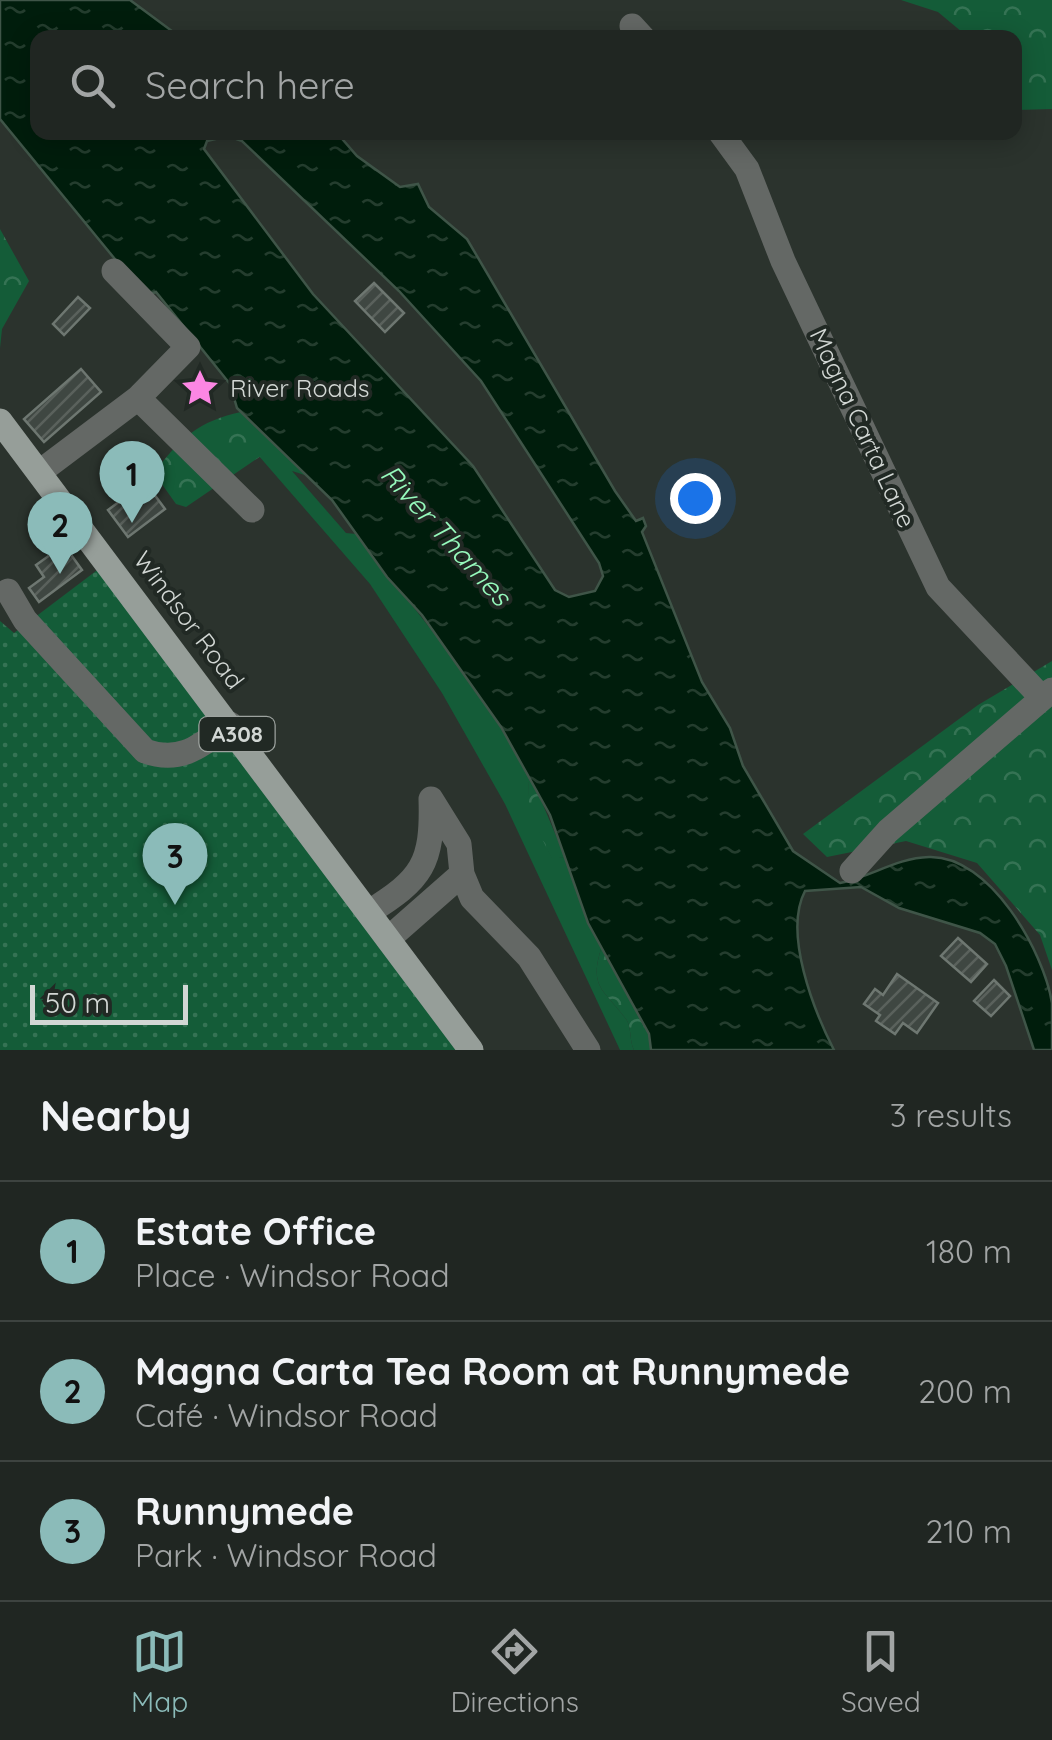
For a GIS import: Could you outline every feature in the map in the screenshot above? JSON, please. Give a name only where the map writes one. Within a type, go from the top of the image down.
[{"type":"main road","name":"Windsor Road","points":[[0,421],[471,1050]]},
{"type":"street","name":"Magna Carta Lane","points":[[726,140],[747,169],[783,261],[938,586],[1047,694],[888,830],[852,871]]},
{"type":"street","points":[[40,471],[138,398],[188,347],[114,270]]},
{"type":"street","points":[[138,398],[252,510]]},
{"type":"street","points":[[8,591],[25,620],[144,751],[166,759],[192,752],[230,724]]},
{"type":"street","points":[[369,912],[410,885],[421,870],[430,840],[431,799],[460,844],[462,874],[472,898],[530,957],[588,1050]]},
{"type":"street","points":[[388,939],[462,874]]},
{"type":"green space","points":[[901,0],[1052,0],[1052,109],[1022,110],[1022,30],[960,30],[938,12]]},
{"type":"green space","points":[[0,229],[29,281],[2,329],[0,348]]},
{"type":"green space","points":[[241,412],[277,445],[186,507],[176,504],[154,473],[192,433],[213,420]]},
{"type":"green space","points":[[277,445],[311,477],[292,471],[346,533],[356,534],[466,674],[530,774],[529,797],[534,818],[552,858],[565,857],[588,923],[602,946],[597,971],[600,987],[628,1022],[634,1050],[620,1050],[505,804],[442,693],[370,584],[258,455]]},
{"type":"green space","points":[[100,568],[458,1050],[0,1050],[0,621],[14,633]]},
{"type":"green space","points":[[1052,661],[1052,970],[1040,935],[977,863],[906,841],[827,857],[803,834],[978,705]]},
{"type":"green space","points":[[530,774],[565,857],[552,859],[537,828],[530,809]]},
{"type":"green space","points":[[602,946],[649,1034],[651,1050],[634,1050],[628,1022],[600,987],[597,971]]},
{"type":"water","name":"River Thames","points":[[0,0],[130,0],[171,30],[30,30],[30,140],[211,140],[204,149],[313,294],[473,466],[555,590],[569,597],[595,591],[603,576],[599,563],[481,381],[399,291],[239,140],[343,140],[357,156],[400,187],[418,184],[429,207],[467,239],[615,491],[636,521],[643,518],[646,526],[642,532],[702,682],[730,728],[743,766],[793,851],[840,883],[929,857],[951,861],[973,872],[1010,910],[1038,958],[1052,1003],[1052,1050],[1034,1050],[995,944],[980,933],[899,908],[861,887],[805,891],[799,908],[797,928],[804,972],[834,1050],[651,1050],[649,1034],[588,923],[550,815],[501,727],[422,615],[387,577],[332,500],[237,408],[230,384],[156,292],[147,295],[0,119]]},
{"type":"building","points":[[374,283],[404,313],[385,332],[355,301]]},
{"type":"building","points":[[78,297],[90,308],[64,335],[53,324]]},
{"type":"building","points":[[81,369],[101,392],[44,442],[24,419]]},
{"type":"building","points":[[135,490],[141,498],[151,490],[165,509],[128,537],[108,510]]},
{"type":"building","points":[[64,545],[82,570],[39,602],[29,588],[44,577],[36,565]]},
{"type":"building","points":[[958,938],[987,964],[971,982],[941,956]]},
{"type":"building","points":[[897,974],[938,1003],[917,1033],[903,1023],[895,1034],[876,1021],[880,1015],[864,1004],[875,989],[883,995]]},
{"type":"building","points":[[994,980],[1010,996],[991,1016],[974,1001]]},
{"type":"place","name":"River Roads","points":[[200,388]]},
{"type":"place","name":"Estate Office","points":[[132,523]]},
{"type":"place","name":"Magna Carta Tea Room at Runnymede","points":[[60,574]]},
{"type":"place","name":"Runnymede","points":[[175,905]]}]
